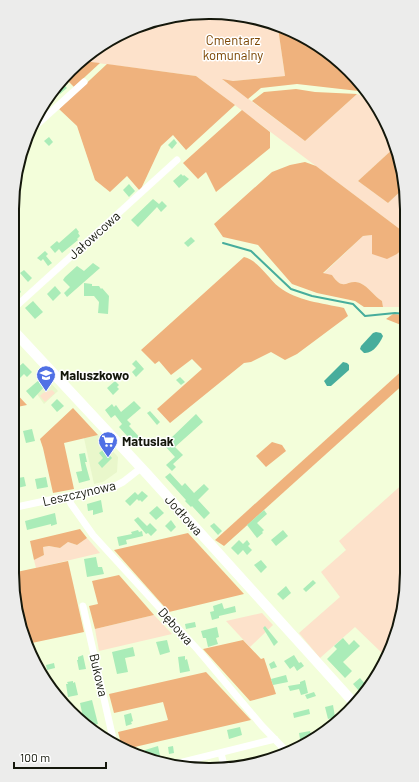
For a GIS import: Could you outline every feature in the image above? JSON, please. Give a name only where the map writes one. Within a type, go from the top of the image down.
[{"type":"street","points":[[41,121],[84,82]]},
{"type":"street","name":"Jałowcowa","points":[[19,304],[177,160]]},
{"type":"street","name":"Jodłowa","points":[[19,337],[141,468],[351,700]]},
{"type":"street","name":"Leszczynowa","points":[[19,506],[119,484],[124,482],[141,468]]},
{"type":"street","name":"Dębowa","points":[[68,496],[71,504],[93,535],[198,650],[283,748]]},
{"type":"street","name":"Bukowa","points":[[83,606],[112,736]]},
{"type":"street","points":[[187,761],[275,740]]},
{"type":"street","points":[[221,753],[223,763]]},
{"type":"shaded area","points":[[279,32],[305,45],[325,58],[335,66],[359,91],[297,84],[261,88],[248,99],[222,79],[233,81],[285,76]]},
{"type":"shaded area","points":[[89,62],[100,63],[74,87],[68,82],[84,66]]},
{"type":"shaded area","points":[[107,64],[196,76],[235,105],[186,150],[173,135],[161,146],[140,191],[127,176],[110,192],[95,180],[77,126],[59,109]]},
{"type":"shaded area","points":[[296,89],[315,92],[357,94],[305,141],[252,101],[264,92]]},
{"type":"shaded area","points":[[242,110],[270,132],[270,148],[216,192],[206,172],[198,179],[183,163]]},
{"type":"shaded area","points":[[391,151],[394,160],[399,192],[388,203],[358,181]]},
{"type":"shaded area","points":[[305,162],[316,166],[400,229],[400,251],[397,254],[387,259],[372,254],[372,235],[363,236],[323,273],[332,275],[336,280],[343,284],[352,282],[360,283],[382,301],[383,307],[364,307],[355,301],[317,293],[292,284],[258,245],[223,237],[214,224],[272,172],[290,165]]},
{"type":"shaded area","points":[[244,257],[254,262],[286,292],[310,301],[344,308],[348,316],[297,354],[285,360],[271,352],[251,362],[244,363],[170,423],[157,409],[202,369],[192,359],[171,375],[159,361],[155,364],[141,350]]},
{"type":"shaded area","points":[[393,314],[400,315],[400,325],[386,319]]},
{"type":"shaded area","points":[[400,372],[400,387],[224,546],[215,540]]},
{"type":"shaded area","name":"Maluszkowo","points":[[39,380],[45,386],[50,382],[58,391],[44,404],[32,387]]},
{"type":"shaded area","points":[[19,396],[27,405],[19,407]]},
{"type":"shaded area","points":[[73,408],[98,435],[64,443],[74,489],[53,493],[40,439]]},
{"type":"shaded area","points":[[98,435],[118,457],[117,472],[103,482],[94,484],[84,438]]},
{"type":"shaded area","points":[[272,442],[282,445],[286,451],[266,467],[256,456]]},
{"type":"shaded area","points":[[80,529],[87,538],[77,545],[68,542],[60,548],[49,546],[43,547],[44,555],[34,560],[30,541]]},
{"type":"shaded area","points":[[188,533],[244,594],[169,612],[114,550]]},
{"type":"shaded area","points":[[68,561],[84,632],[33,643],[25,622],[19,585],[19,572]]},
{"type":"shaded area","points":[[119,575],[154,615],[95,629],[89,606],[98,604],[92,581]]},
{"type":"shaded area","points":[[243,640],[261,659],[264,658],[276,694],[250,701],[203,649]]},
{"type":"shaded area","points":[[206,672],[251,720],[135,747],[120,740],[118,732],[168,720],[163,702],[114,713],[109,694]]},
{"type":"green space","name":"Cmentarz komunalny","points":[[197,19],[222,19],[247,23],[259,25],[279,32],[285,76],[233,81],[223,80],[305,141],[357,94],[362,96],[380,125],[391,151],[358,181],[388,203],[399,192],[400,229],[196,76],[89,62],[114,45],[148,29],[160,25]]},
{"type":"green space","points":[[372,235],[372,245],[397,254],[400,251],[400,307],[383,307],[382,301],[360,283],[352,282],[343,284],[336,280],[332,275],[323,274],[363,236]]},
{"type":"green space","points":[[52,390],[55,393],[45,402],[40,396],[43,393]]},
{"type":"green space","points":[[400,486],[400,585],[394,622],[382,653],[355,627],[320,658],[299,633],[340,597],[321,572],[346,550],[339,541]]},
{"type":"green space","points":[[87,538],[100,553],[36,568],[34,560],[44,555],[43,547],[49,546],[60,548],[68,542],[77,545]]},
{"type":"green space","points":[[262,613],[273,625],[250,647],[226,621]]},
{"type":"green space","points":[[154,615],[172,634],[99,651],[95,629]]},
{"type":"water","points":[[373,333],[381,333],[383,336],[380,342],[376,348],[370,352],[364,353],[360,349],[361,346]]},
{"type":"water","points":[[343,362],[349,365],[349,370],[331,386],[327,386],[324,381]]},
{"type":"building","points":[[65,86],[67,88],[60,94],[59,93]]},
{"type":"building","points":[[49,137],[53,142],[49,146],[44,141]]},
{"type":"building","points":[[174,139],[177,143],[172,149],[168,145]]},
{"type":"building","points":[[181,174],[189,179],[179,188],[173,181]]},
{"type":"building","points":[[129,184],[135,191],[129,197],[123,190]]},
{"type":"building","points":[[153,199],[159,204],[162,201],[167,206],[161,212],[157,207],[138,227],[131,220]]},
{"type":"building","points":[[76,228],[80,236],[77,239],[78,240],[62,253],[59,249],[55,253],[50,247],[57,241],[59,243]]},
{"type":"building","points":[[191,237],[195,241],[188,247],[184,243]]},
{"type":"building","points":[[45,251],[48,254],[46,256],[52,263],[48,266],[43,259],[41,261],[37,258]]},
{"type":"building","points":[[93,263],[100,268],[67,297],[64,293],[70,287],[63,280],[65,277],[77,266],[84,271]]},
{"type":"building","points":[[24,270],[32,278],[28,282],[20,273]]},
{"type":"building","points":[[84,283],[92,284],[92,286],[99,286],[109,296],[108,314],[98,313],[99,302],[94,296],[84,296]]},
{"type":"building","points":[[55,286],[61,293],[53,301],[47,294]]},
{"type":"building","points":[[33,301],[43,312],[35,319],[25,308]]},
{"type":"building","points":[[136,360],[144,369],[136,377],[132,372],[136,368],[132,364]]},
{"type":"building","points":[[23,363],[32,372],[27,377],[24,374],[20,378],[19,366]]},
{"type":"building","points":[[180,377],[185,382],[181,385],[176,380]]},
{"type":"building","points":[[39,380],[45,386],[33,399],[26,391]]},
{"type":"building","points":[[115,381],[119,385],[117,387],[119,389],[113,395],[107,388]]},
{"type":"building","points":[[57,399],[64,406],[57,412],[51,405]]},
{"type":"building","points":[[134,401],[141,408],[127,420],[131,424],[129,426],[144,442],[137,447],[119,427],[122,424],[115,415],[111,418],[105,410],[112,404],[114,407],[116,405],[121,412]]},
{"type":"building","points":[[150,411],[160,422],[157,425],[147,413]]},
{"type":"building","points":[[196,414],[203,422],[175,447],[183,455],[173,464],[176,467],[172,471],[166,465],[175,457],[165,446],[172,440],[170,439]]},
{"type":"building","points":[[32,429],[35,441],[26,443],[23,431]]},
{"type":"building","name":"Matusiak","points":[[104,449],[112,458],[102,468],[98,463],[103,458],[99,453]]},
{"type":"building","points":[[85,453],[87,462],[85,462],[90,480],[79,483],[76,472],[82,471],[79,454]]},
{"type":"building","points":[[170,473],[182,486],[185,483],[194,493],[204,484],[209,489],[198,500],[210,513],[204,519],[185,501],[186,500],[165,477]]},
{"type":"building","points":[[24,477],[26,486],[19,488],[19,478]]},
{"type":"building","points":[[46,477],[48,487],[37,489],[35,479]]},
{"type":"building","points":[[142,491],[148,496],[142,502],[137,499],[130,506],[125,501],[135,492],[138,495]]},
{"type":"building","points":[[101,500],[103,512],[93,515],[93,510],[88,511],[87,504]]},
{"type":"building","points":[[157,506],[164,513],[156,520],[149,513]]},
{"type":"building","points":[[264,510],[267,514],[257,523],[264,530],[262,532],[263,533],[257,538],[247,525]]},
{"type":"building","points":[[55,513],[57,524],[27,530],[25,521]]},
{"type":"building","points":[[138,517],[147,526],[150,523],[157,530],[151,536],[148,533],[146,534],[134,520]]},
{"type":"building","points":[[171,520],[176,527],[171,532],[165,526]]},
{"type":"building","points":[[214,523],[222,531],[218,535],[210,526]]},
{"type":"building","points":[[138,530],[139,532],[142,531],[143,536],[126,540],[127,544],[119,546],[117,537],[132,534],[131,532]]},
{"type":"building","points":[[283,530],[288,536],[276,546],[271,540]]},
{"type":"building","points":[[239,540],[243,544],[247,540],[250,544],[248,546],[252,550],[247,555],[243,550],[238,555],[231,548]]},
{"type":"building","points":[[96,557],[98,567],[102,567],[104,574],[87,577],[84,559]]},
{"type":"building","points":[[261,560],[267,567],[261,573],[254,565]]},
{"type":"building","points":[[313,580],[316,583],[306,592],[303,589]]},
{"type":"building","points":[[286,586],[291,593],[283,600],[277,594]]},
{"type":"building","points":[[222,603],[224,609],[235,606],[236,612],[219,616],[219,618],[212,620],[210,612],[214,611],[213,606]]},
{"type":"building","points":[[195,622],[196,627],[186,629],[185,624]]},
{"type":"building","points":[[265,626],[278,642],[274,646],[263,628]]},
{"type":"building","points":[[217,627],[219,637],[216,638],[218,644],[208,647],[206,638],[203,638],[201,631]]},
{"type":"building","points":[[343,638],[349,645],[354,640],[360,646],[343,662],[352,671],[345,678],[327,659],[337,649],[334,646]]},
{"type":"building","points":[[167,640],[170,652],[160,655],[156,642]]},
{"type":"building","points":[[133,647],[135,656],[125,658],[128,672],[117,674],[112,652]]},
{"type":"building","points":[[83,655],[86,669],[79,670],[77,660],[78,657]]},
{"type":"building","points":[[294,655],[299,663],[301,662],[304,666],[297,671],[294,666],[290,669],[284,661]]},
{"type":"building","points":[[185,656],[185,660],[187,659],[190,671],[180,673],[178,657]]},
{"type":"building","points":[[274,661],[277,667],[271,669],[269,664]]},
{"type":"building","points":[[54,663],[55,668],[47,670],[46,665]]},
{"type":"building","points":[[286,675],[288,682],[273,685],[271,679]]},
{"type":"building","points":[[360,678],[364,683],[359,691],[353,684]]},
{"type":"building","points":[[305,680],[308,693],[301,695],[299,689],[290,691],[288,686],[300,684],[300,682]]},
{"type":"building","points":[[73,681],[73,683],[75,682],[78,695],[68,697],[66,684],[68,684],[67,682]]},
{"type":"building","points":[[314,692],[316,696],[307,699],[305,695]]},
{"type":"building","points":[[92,700],[98,724],[95,725],[82,714],[80,703]]},
{"type":"building","points":[[333,705],[335,716],[328,719],[325,707]]},
{"type":"building","points":[[309,709],[310,714],[294,718],[293,713]]},
{"type":"building","points":[[131,713],[133,721],[131,722],[132,724],[126,726],[124,715]]},
{"type":"building","points":[[240,727],[242,735],[229,739],[227,730]]},
{"type":"building","points":[[310,731],[311,734],[300,740],[299,733]]},
{"type":"building","points":[[158,746],[160,756],[148,753],[145,750]]},
{"type":"building","points":[[173,746],[174,753],[169,754],[168,747]]},
{"type":"waterway","points":[[223,243],[251,251],[291,289],[312,296],[353,304],[365,316],[400,313]]},
{"type":"place","name":"Maluszkowo","points":[[46,392]]},
{"type":"place","name":"Matusiak","points":[[108,458]]}]
